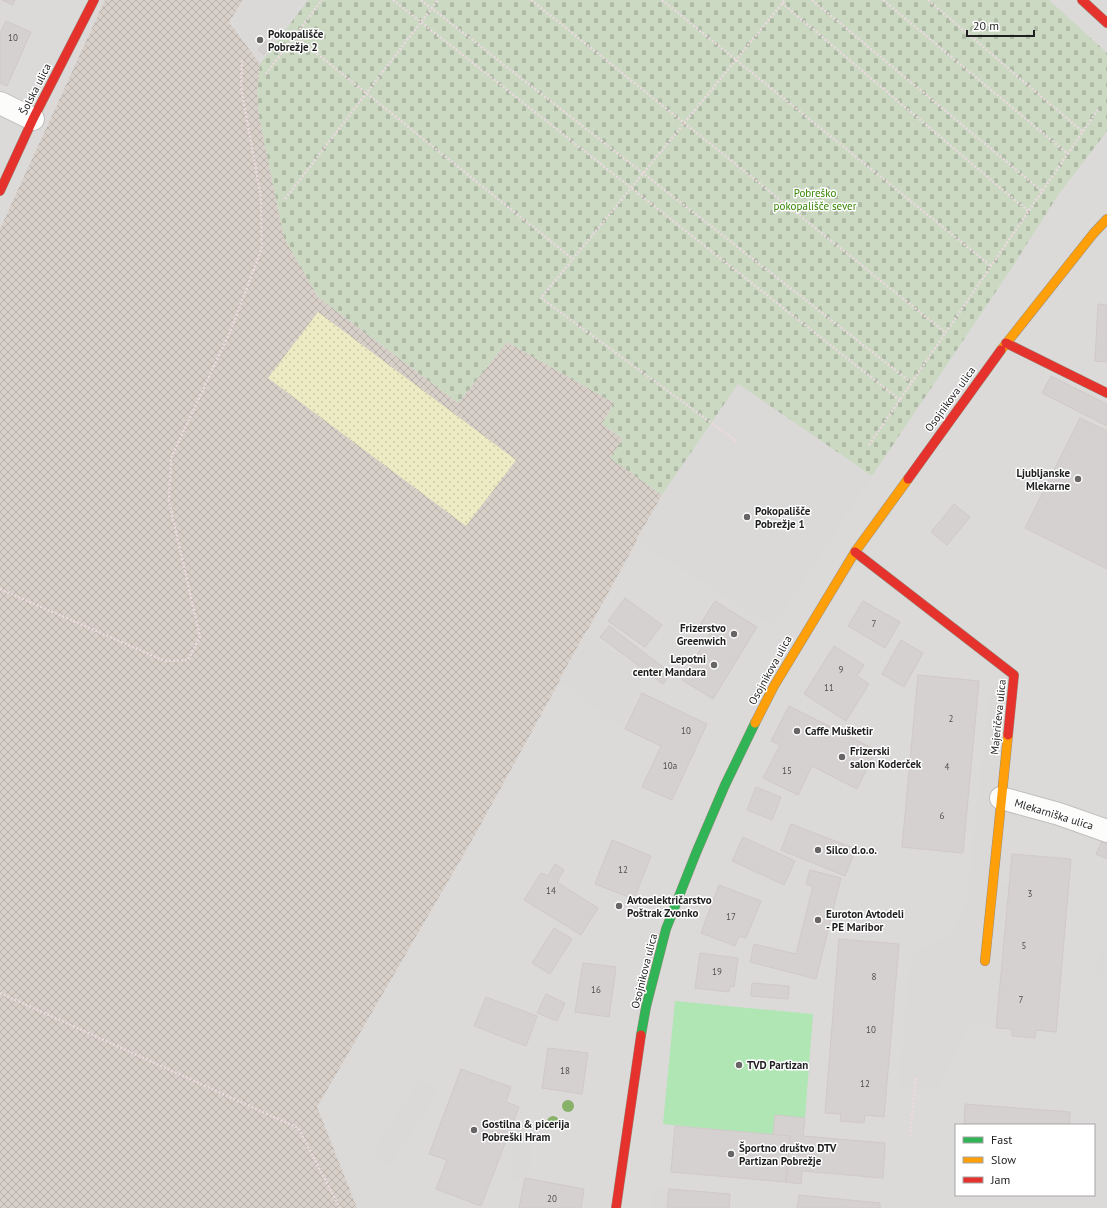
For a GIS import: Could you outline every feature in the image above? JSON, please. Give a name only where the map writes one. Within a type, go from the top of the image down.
[{"type":"street","name":"Šolska ulica","points":[[0,191],[33,119],[94,0]]},
{"type":"street","points":[[1082,0],[1107,23]]},
{"type":"street","points":[[0,103],[33,119]]},
{"type":"street","name":"Osojnikova ulica","points":[[616,1208],[642,1030],[666,929],[725,785],[746,741],[774,686],[855,552],[1006,343],[1093,234],[1107,219]]},
{"type":"street","points":[[1006,343],[1107,393]]},
{"type":"street","name":"Majeričeva ulica","points":[[855,552],[1014,675],[985,961]]},
{"type":"street","name":"Mlekarniška ulica","points":[[1001,798],[1059,814],[1107,831]]},
{"type":"path","points":[[266,74],[322,0]]},
{"type":"path","points":[[393,0],[900,400]]},
{"type":"path","points":[[421,0],[912,383]]},
{"type":"path","points":[[285,199],[438,0]]},
{"type":"path","points":[[531,0],[946,333]]},
{"type":"path","points":[[662,0],[991,266]]},
{"type":"path","points":[[736,441],[541,298],[785,0]]},
{"type":"path","points":[[812,0],[1043,192]]},
{"type":"path","points":[[883,0],[1068,154]]},
{"type":"path","points":[[928,0],[1084,132]]},
{"type":"path","points":[[782,3],[1029,212]]},
{"type":"path","points":[[295,36],[573,259]]},
{"type":"path","points":[[0,589],[165,661],[188,660],[200,638],[169,501],[171,458],[230,332],[262,248],[261,197],[241,87],[242,58]]},
{"type":"path","points":[[869,445],[1099,108]]},
{"type":"path","points":[[0,993],[298,1128],[340,1208]]},
{"type":"path","points":[[910,1136],[916,1078]]},
{"type":"shaded area","points":[[0,0],[1107,0],[1107,1208],[0,1208]]},
{"type":"shaded area","points":[[105,0],[243,0],[229,22],[260,64],[257,92],[259,116],[284,238],[318,297],[458,403],[507,342],[614,403],[602,424],[623,439],[611,458],[662,495],[472,840],[317,1107],[357,1208],[0,1208],[0,229]]},
{"type":"shaded area","name":"Pokopališče Pobrežje 2","points":[[246,0],[304,0],[259,60],[232,21]]},
{"type":"shaded area","name":"Pokopališče Pobrežje 1","points":[[738,384],[872,476],[773,626],[636,540],[662,495]]},
{"type":"shaded area","points":[[586,631],[646,675],[621,727],[559,680]]},
{"type":"shaded area","points":[[991,687],[1006,688],[988,881],[1009,883],[996,1025],[970,1024],[935,1090],[898,1088],[912,953],[928,947],[955,930],[967,899]]},
{"type":"shaded area","points":[[1107,930],[1107,978],[1095,973]]},
{"type":"shaded area","points":[[422,1080],[438,1091],[388,1165],[372,1152]]},
{"type":"shaded area","points":[[530,1124],[530,1175],[514,1181],[513,1126]]},
{"type":"shaded area","points":[[652,1188],[669,1189],[667,1208],[650,1208]]},
{"type":"green space","name":"Pobreško pokopališče sever","points":[[308,0],[1049,0],[1107,53],[1107,131],[1058,195],[1011,269],[872,476],[738,384],[662,495],[610,458],[623,439],[602,424],[614,403],[507,342],[458,403],[318,297],[284,238],[259,116],[257,92],[260,64]]},
{"type":"green space","points":[[318,312],[516,460],[466,526],[268,378]]},
{"type":"green space","name":"TVD Partizan","points":[[675,1001],[813,1014],[805,1118],[775,1115],[773,1135],[663,1124]]},
{"type":"building","points":[[2,0],[15,0],[13,5]]},
{"type":"building","points":[[6,21],[31,32],[7,86],[0,83],[0,33]]},
{"type":"building","points":[[265,41],[271,45],[264,55],[258,50]]},
{"type":"building","points":[[1098,304],[1107,305],[1107,362],[1095,361]]},
{"type":"building","points":[[1051,376],[1107,404],[1107,426],[1042,393]]},
{"type":"building","name":"Ljubljanske Mlekarne","points":[[1080,418],[1107,431],[1107,569],[1025,528]]},
{"type":"building","points":[[954,504],[970,517],[947,545],[931,532]]},
{"type":"building","points":[[625,598],[662,625],[645,647],[608,621]]},
{"type":"building","points":[[715,601],[757,627],[713,699],[682,680],[712,630],[701,623]]},
{"type":"building","points":[[863,601],[900,622],[885,648],[848,626]]},
{"type":"building","points":[[609,626],[671,673],[663,684],[600,637]]},
{"type":"building","points":[[901,640],[923,653],[904,687],[882,674]]},
{"type":"building","points":[[834,646],[864,665],[857,676],[869,684],[846,721],[804,694]]},
{"type":"building","points":[[918,675],[979,681],[963,853],[902,847]]},
{"type":"building","points":[[642,693],[707,724],[672,800],[642,787],[661,746],[625,729]]},
{"type":"building","points":[[789,706],[876,750],[857,789],[812,766],[798,795],[763,778],[780,745],[771,741]]},
{"type":"building","points":[[756,787],[781,797],[772,820],[747,810]]},
{"type":"building","name":"Silco d.o.o.","points":[[791,824],[856,849],[845,876],[781,850]]},
{"type":"building","points":[[743,837],[795,861],[784,885],[732,861]]},
{"type":"building","points":[[612,840],[651,856],[634,899],[595,884]]},
{"type":"building","points":[[1102,841],[1107,843],[1107,859],[1096,854]]},
{"type":"building","points":[[1012,854],[1071,859],[1056,1032],[1036,1030],[1035,1038],[1012,1036],[1012,1029],[996,1028]]},
{"type":"building","points":[[555,864],[564,870],[557,882],[598,908],[581,935],[524,900],[541,873],[548,876]]},
{"type":"building","name":"Euroton Avtodeli - PE Maribor","points":[[810,870],[841,878],[816,979],[750,962],[754,944],[796,954],[813,886],[806,884]]},
{"type":"building","points":[[719,885],[761,901],[746,938],[739,936],[735,946],[701,933]]},
{"type":"building","points":[[554,928],[572,939],[550,974],[532,963]]},
{"type":"building","points":[[839,939],[899,944],[884,1117],[865,1115],[864,1123],[840,1121],[841,1114],[825,1113]]},
{"type":"building","points":[[700,953],[738,958],[734,987],[730,986],[729,992],[695,988]]},
{"type":"building","points":[[583,963],[616,967],[609,1017],[575,1012]]},
{"type":"building","points":[[752,983],[789,986],[788,999],[751,996]]},
{"type":"building","points":[[546,994],[565,1003],[557,1021],[537,1013]]},
{"type":"building","points":[[486,997],[537,1016],[526,1046],[474,1026]]},
{"type":"building","points":[[548,1048],[588,1053],[582,1094],[542,1088]]},
{"type":"building","name":"Gostilna & picerija Pobreški Hram","points":[[461,1069],[511,1087],[506,1102],[519,1107],[481,1206],[436,1189],[447,1160],[429,1154]]},
{"type":"building","points":[[965,1104],[1070,1112],[1069,1124],[964,1124]]},
{"type":"building","points":[[775,1115],[805,1118],[803,1136],[885,1143],[883,1178],[802,1171],[801,1184],[786,1182],[790,1136],[773,1135]]},
{"type":"building","name":"Športno društvo DTV Partizan Pobrežje","points":[[675,1126],[790,1136],[786,1182],[671,1172]]},
{"type":"building","points":[[525,1178],[584,1189],[581,1208],[519,1208]]},
{"type":"building","points":[[669,1189],[730,1194],[729,1208],[667,1208]]},
{"type":"building","points":[[799,1195],[880,1203],[880,1208],[797,1208]]},
{"type":"traffic: fast","points":[[641,1035],[646,1007],[666,929],[725,785],[755,723]]},
{"type":"traffic: slow","points":[[1001,350],[1093,234],[1107,219]]},
{"type":"traffic: slow","points":[[755,723],[774,686],[855,552],[908,479]]},
{"type":"traffic: slow","points":[[985,961],[1008,735]]},
{"type":"traffic: jam","points":[[0,191],[33,119],[94,0]]},
{"type":"traffic: jam","points":[[1082,0],[1107,23]]},
{"type":"traffic: jam","points":[[1006,343],[1107,393]]},
{"type":"traffic: jam","points":[[908,479],[1001,350]]},
{"type":"traffic: jam","points":[[855,552],[1014,675],[1008,735]]},
{"type":"traffic: jam","points":[[616,1208],[641,1035]]},
{"type":"place","name":"Pokopališče Pobrežje 2","points":[[260,40]]},
{"type":"place","name":"Ljubljanske Mlekarne","points":[[1078,479]]},
{"type":"place","name":"Pokopališče Pobrežje 1","points":[[747,517]]},
{"type":"place","name":"Frizerstvo Greenwich","points":[[734,634]]},
{"type":"place","name":"Lepotni center Mandara","points":[[714,665]]},
{"type":"place","name":"Caffe Mušketir","points":[[797,731]]},
{"type":"place","name":"Frizerski salon Koderček","points":[[842,757]]},
{"type":"place","name":"Silco d.o.o.","points":[[818,850]]},
{"type":"place","name":"Avtoelektričarstvo Poštrak Zvonko","points":[[619,906]]},
{"type":"place","name":"Euroton Avtodeli - PE Maribor","points":[[818,920]]},
{"type":"place","name":"TVD Partizan","points":[[739,1065]]},
{"type":"place","name":"Gostilna & picerija Pobreški Hram","points":[[474,1130]]},
{"type":"place","name":"Športno društvo DTV Partizan Pobrežje","points":[[731,1154]]}]
